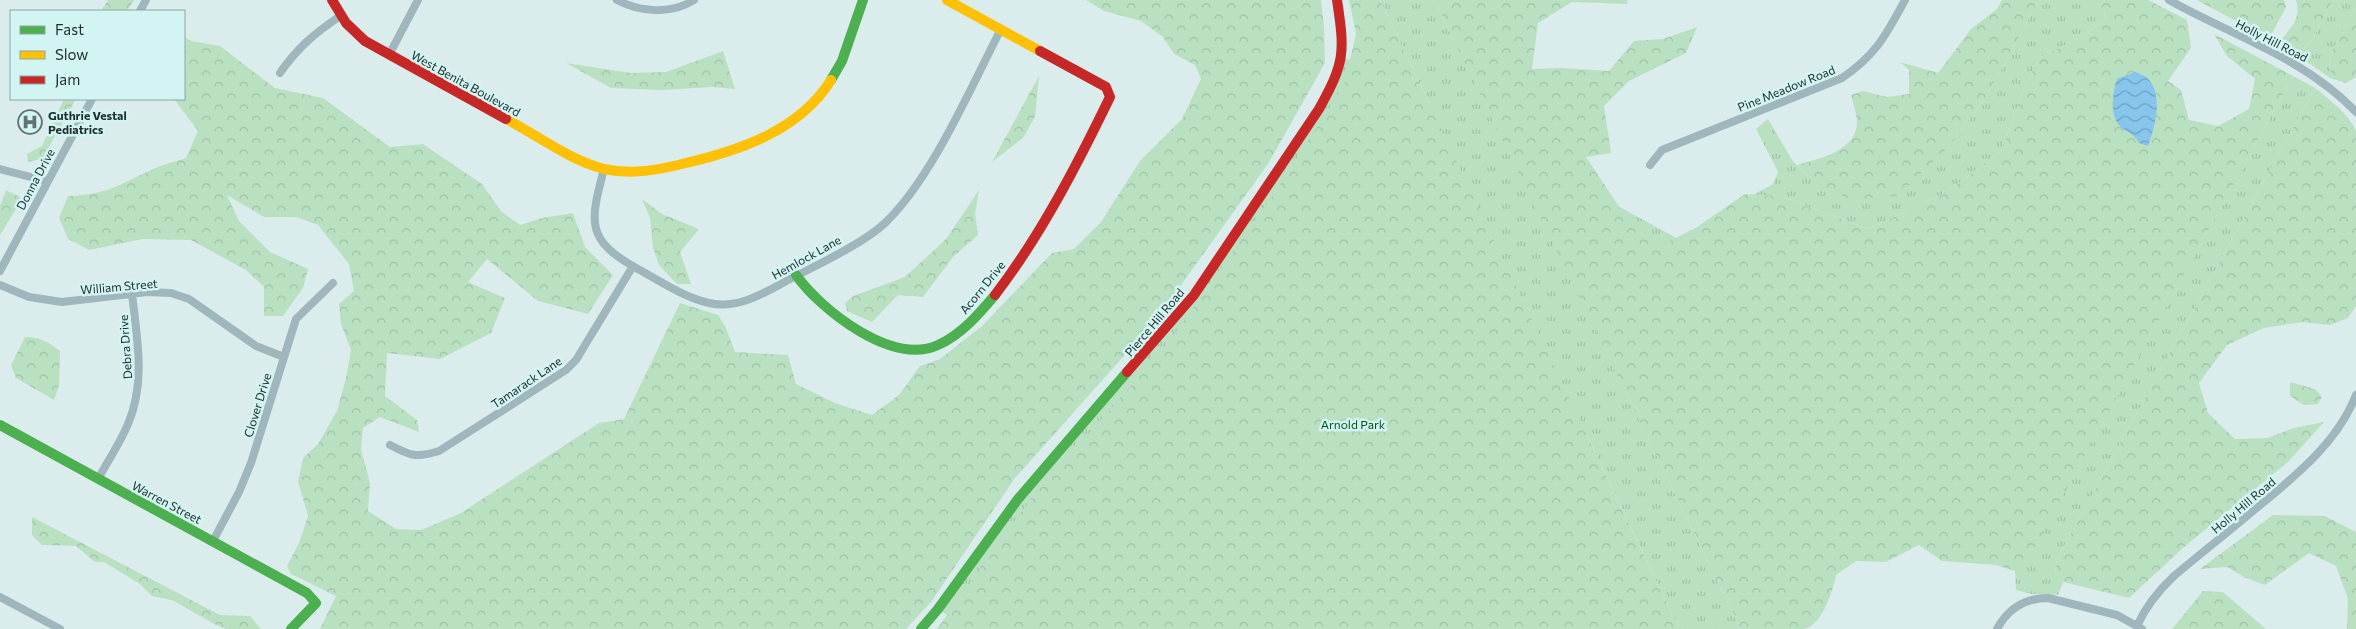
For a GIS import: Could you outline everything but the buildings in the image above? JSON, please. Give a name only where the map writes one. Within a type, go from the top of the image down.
[{"type":"street","name":"West Benita Boulevard","points":[[332,0],[340,16],[352,31],[365,41],[558,147],[604,169],[626,172],[654,171],[748,146],[776,132],[798,117],[829,84],[841,62],[862,0]]},
{"type":"street","points":[[389,55],[418,0]]},
{"type":"street","points":[[617,0],[636,8],[654,11],[676,8],[694,0]]},
{"type":"street","points":[[947,0],[1001,30]]},
{"type":"street","name":"Pierce Hill Road","points":[[921,629],[938,610],[1018,499],[1194,295],[1250,214],[1319,109],[1336,78],[1342,56],[1343,40],[1337,0]]},
{"type":"street","name":"Pine Meadow Road","points":[[1650,165],[1662,150],[1842,78],[1863,64],[1882,42],[1905,0]]},
{"type":"street","name":"Holly Hill Road","points":[[2169,0],[2304,69],[2341,96],[2356,112]]},
{"type":"street","points":[[280,73],[294,53],[310,37],[340,16]]},
{"type":"street","name":"Hemlock Lane","points":[[604,169],[595,203],[594,220],[597,233],[610,252],[680,292],[709,303],[725,304],[757,296],[867,236],[884,223],[914,188],[947,132],[1001,30]]},
{"type":"street","name":"Acorn Drive","points":[[796,275],[822,306],[884,343],[916,349],[936,346],[947,341],[964,329],[989,303],[1023,255],[1103,112],[1110,96],[1106,87],[1001,30]]},
{"type":"street","name":"Donna Drive","points":[[0,271],[91,100]]},
{"type":"street","points":[[0,169],[46,182]]},
{"type":"street","name":"Tamarack Lane","points":[[390,445],[411,456],[421,456],[439,451],[566,370],[576,360],[633,266]]},
{"type":"street","name":"Clover Drive","points":[[213,541],[239,492],[251,463],[296,319],[333,283]]},
{"type":"street","name":"William Street","points":[[0,285],[29,297],[62,302],[132,294],[170,293],[189,299],[243,339],[284,357]]},
{"type":"street","name":"Debra Drive","points":[[98,479],[128,425],[136,399],[140,372],[132,294]]},
{"type":"street","name":"Holly Hill Road","points":[[2139,627],[2144,610],[2174,576],[2283,486],[2318,454],[2339,429],[2356,395]]},
{"type":"street","name":"Warren Street","points":[[0,426],[307,593],[315,600],[314,606],[291,629]]},
{"type":"street","points":[[0,597],[60,629]]},
{"type":"street","points":[[1997,629],[2005,616],[2018,605],[2037,598],[2048,598],[2117,615],[2139,627]]},
{"type":"green space","points":[[108,0],[134,0],[128,10],[102,10]]},
{"type":"green space","points":[[1086,0],[1321,0],[1325,63],[1268,164],[1156,320],[1015,478],[931,602],[906,629],[320,629],[336,596],[291,574],[287,566],[299,543],[308,516],[298,481],[303,458],[318,444],[337,411],[346,378],[351,350],[341,324],[339,304],[354,291],[349,264],[318,225],[296,217],[264,217],[227,195],[239,221],[270,252],[308,269],[303,288],[283,316],[264,316],[264,287],[246,270],[191,240],[143,239],[89,250],[68,239],[59,218],[68,196],[101,192],[158,167],[186,158],[198,131],[175,100],[185,100],[185,38],[191,41],[220,46],[275,88],[323,98],[390,147],[423,144],[482,184],[501,211],[520,225],[542,218],[573,213],[585,247],[613,275],[588,314],[538,301],[487,259],[468,282],[505,298],[491,333],[440,359],[387,353],[385,396],[417,420],[419,432],[380,417],[363,428],[361,449],[370,483],[368,511],[396,529],[421,530],[461,513],[599,423],[624,419],[680,303],[718,315],[725,326],[735,352],[788,355],[796,384],[835,403],[872,415],[899,395],[920,366],[940,359],[982,326],[1052,253],[1074,249],[1101,222],[1140,161],[1182,119],[1201,79],[1195,65],[1174,54],[1163,37],[1141,21],[1104,11]]},
{"type":"green space","name":"Arnold Park","points":[[1349,0],[1380,0],[1679,629],[937,629],[1031,499],[1166,346],[1274,194],[1344,85],[1356,34]]},
{"type":"green space","name":"Arnold Park","points":[[1380,0],[1434,0],[1505,144],[1700,251],[1620,381],[1741,629],[1679,629],[1587,435],[966,629],[938,609],[1018,499],[1173,321],[1319,109],[1342,56],[1429,103]]},
{"type":"green space","points":[[1434,0],[1627,0],[1628,4],[1572,2],[1538,23],[1532,69],[1562,68],[1609,71],[1634,41],[1663,39],[1697,27],[1686,53],[1629,81],[1604,106],[1611,153],[1586,157],[1640,238],[1662,245],[1697,227],[1745,194],[1780,196],[1868,229],[1944,194],[2002,151],[2021,95],[2039,58],[2084,36],[2105,18],[2102,0],[2148,0],[2187,20],[2191,48],[2168,81],[2181,90],[2189,120],[2218,126],[2249,109],[2255,79],[2227,56],[2214,34],[2293,76],[2025,565],[2015,571],[1996,565],[1942,561],[1919,545],[1886,562],[1856,561],[1836,575],[1826,606],[1821,615],[1804,629],[1741,629]]},
{"type":"green space","points":[[2002,0],[2039,0],[1986,97],[1950,145],[1898,196],[1851,200],[1809,178],[1797,165],[1835,152],[1851,140],[1857,122],[1851,95],[1863,91],[1887,97],[1909,94],[1909,70],[1900,62],[1938,73],[1971,29],[1997,9]]},
{"type":"green space","points":[[2039,0],[2102,0],[2105,18],[2084,36],[2039,58],[2021,95],[2002,151],[1944,194],[1868,229],[1780,196],[1753,195],[1773,184],[1778,172],[1756,129],[1768,119],[1792,160],[1809,178],[1950,145],[1986,97]]},
{"type":"green space","points":[[2197,0],[2284,0],[2286,7],[2269,39]]},
{"type":"green space","points":[[2296,0],[2333,0],[2310,44],[2296,54],[2281,40],[2292,26],[2296,17]]},
{"type":"green space","points":[[2333,0],[2356,0],[2356,7],[2331,53],[2330,78],[2296,54],[2310,44]]},
{"type":"green space","points":[[2356,7],[2356,77],[2346,83],[2330,78],[2331,53]]},
{"type":"green space","points":[[723,51],[735,89],[712,87],[662,90],[611,88],[566,63],[631,73],[666,72]]},
{"type":"green space","points":[[1039,76],[1035,117],[1023,138],[992,162]]},
{"type":"green space","points":[[2293,76],[2315,88],[2057,559],[2055,571],[2063,582],[2058,595],[2031,594],[2016,590],[2015,571],[2025,564]]},
{"type":"green space","points":[[2315,88],[2343,113],[2353,124],[2356,131],[2356,306],[2348,318],[2330,325],[2303,322],[2264,328],[2227,345],[2199,383],[2208,413],[2235,439],[2267,438],[2294,428],[2324,422],[2288,462],[2184,547],[2129,598],[2063,582],[2055,571],[2057,559]]},
{"type":"green space","points":[[64,100],[75,100],[42,159],[28,162],[27,154],[42,146]]},
{"type":"green space","points":[[6,190],[20,197],[16,209],[0,235],[0,206]]},
{"type":"green space","points":[[979,190],[975,214],[978,235],[953,257],[923,297],[898,295],[872,322],[847,311],[845,303],[853,296],[905,277],[946,239]]},
{"type":"green space","points":[[642,199],[662,214],[699,229],[680,252],[691,284],[677,284],[659,265],[653,248],[650,218]]},
{"type":"green space","points":[[25,337],[44,341],[60,351],[59,386],[54,400],[16,378],[11,365]]},
{"type":"green space","points":[[2290,382],[2315,389],[2322,397],[2318,404],[2304,405],[2290,396]]},
{"type":"green space","points":[[2273,515],[2325,516],[2356,532],[2356,629],[2347,629],[2348,599],[2336,566],[2309,553],[2265,585],[2246,578],[2227,567],[2200,569]]},
{"type":"green space","points":[[32,517],[220,615],[250,616],[261,629],[226,629],[218,626],[172,600],[152,596],[140,584],[104,562],[95,562],[76,546],[42,545],[32,535]]},
{"type":"green space","points":[[2203,591],[2223,592],[2266,629],[2172,629]]},
{"type":"water","points":[[2135,72],[2145,77],[2152,84],[2156,93],[2156,115],[2148,146],[2139,143],[2133,135],[2122,128],[2113,111],[2113,97],[2117,79]]},
{"type":"traffic: fast","points":[[831,80],[842,61],[863,0]]},
{"type":"traffic: fast","points":[[796,275],[822,304],[840,318],[859,331],[879,341],[900,348],[920,349],[946,341],[969,323],[995,295]]},
{"type":"traffic: fast","points":[[921,629],[938,609],[1018,499],[1127,372]]},
{"type":"traffic: fast","points":[[0,425],[307,593],[316,603],[291,629]]},
{"type":"traffic: slow","points":[[947,0],[1040,51]]},
{"type":"traffic: slow","points":[[506,119],[578,160],[591,165],[614,171],[645,171],[666,168],[728,152],[768,135],[786,125],[803,112],[831,80]]},
{"type":"traffic: jam","points":[[332,0],[346,23],[365,41],[506,119]]},
{"type":"traffic: jam","points":[[1127,372],[1194,295],[1319,109],[1334,80],[1341,57],[1342,45],[1337,0]]},
{"type":"traffic: jam","points":[[995,295],[1043,224],[1085,148],[1110,97],[1106,87],[1040,51]]},
{"type":"place","name":"Guthrie Vestal Pediatrics","points":[[30,122]]}]
